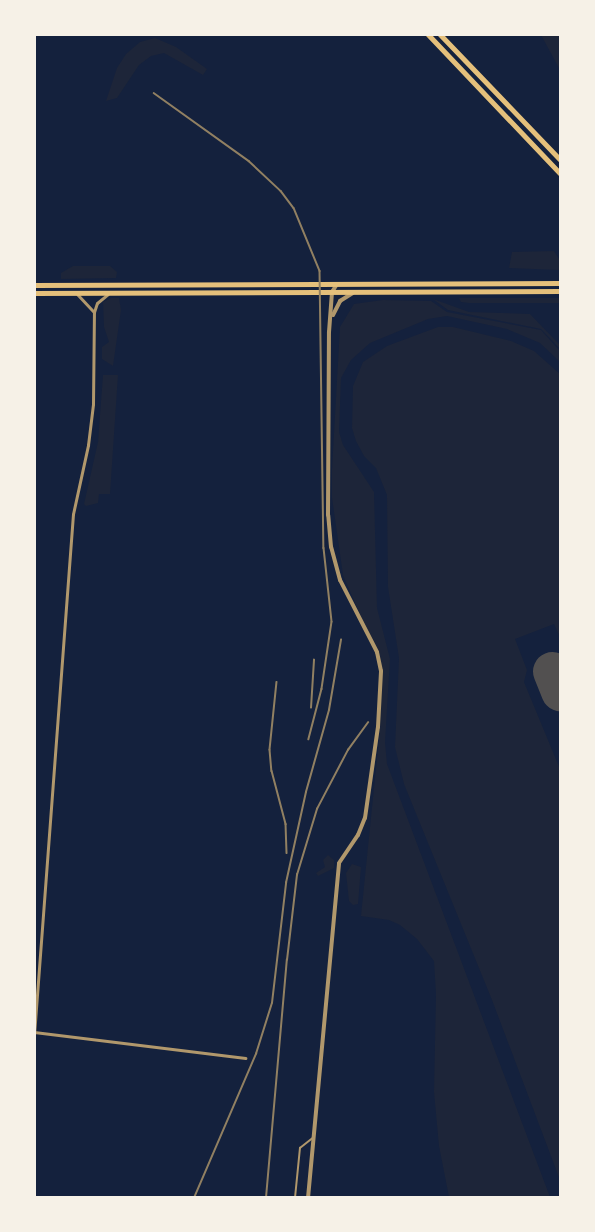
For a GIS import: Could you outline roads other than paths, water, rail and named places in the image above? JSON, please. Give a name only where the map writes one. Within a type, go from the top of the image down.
[{"type":"main road","points":[[428,34],[561,173]]},
{"type":"main road","points":[[440,34],[561,159]]},
{"type":"main road","points":[[34,285],[561,283]]},
{"type":"main road","points":[[34,294],[561,291]]},
{"type":"street","points":[[308,1197],[339,863],[358,835],[365,818],[378,727],[381,671],[377,652],[340,580],[331,547],[328,514],[330,321],[332,292],[337,284]]},
{"type":"street","points":[[330,321],[340,301],[356,292]]},
{"type":"street","points":[[76,293],[94,312]]},
{"type":"street","points":[[109,293],[101,298],[94,312],[93,404],[88,445],[76,492],[68,561],[35,1033],[245,1058]]},
{"type":"lane","points":[[296,1197],[300,1148],[313,1138]]},
{"type":"railway","points":[[154,93],[249,161],[281,191],[294,208],[320,271],[324,548],[332,622],[322,689],[309,739]]},
{"type":"railway","points":[[194,1198],[256,1054],[272,1003],[286,883],[306,792],[329,710],[341,640]]},
{"type":"railway","points":[[311,708],[314,660]]},
{"type":"railway","points":[[277,682],[270,750],[272,771],[286,824],[287,853]]},
{"type":"railway","points":[[266,1198],[287,960],[297,875],[317,809],[348,750],[368,722]]}]
